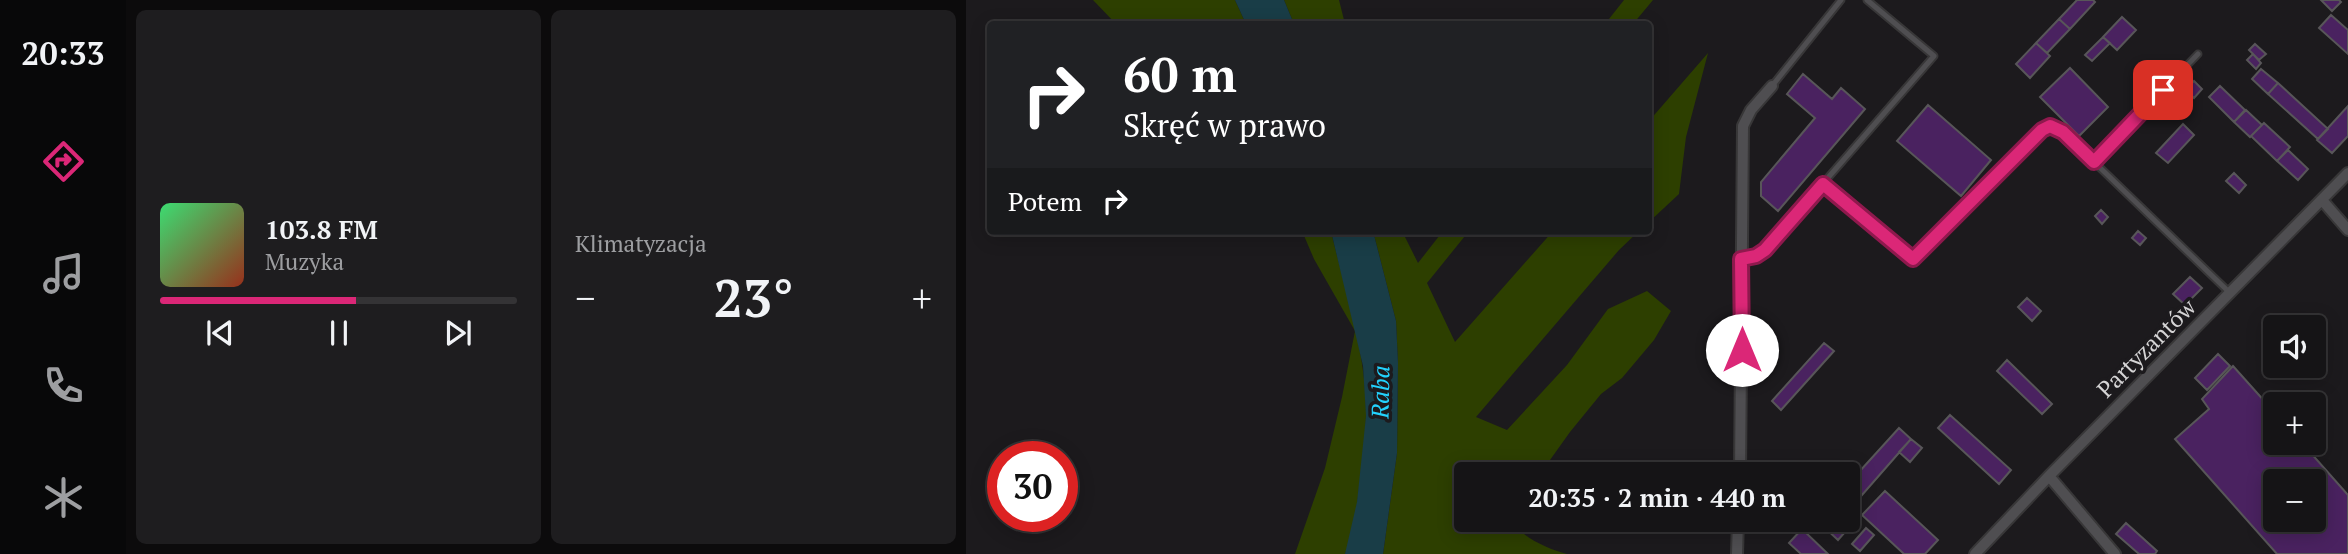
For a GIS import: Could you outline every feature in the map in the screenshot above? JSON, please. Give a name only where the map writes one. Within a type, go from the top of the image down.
[{"type":"street","points":[[1741,462],[1743,126],[1751,110],[1773,86]]},
{"type":"street","name":"Partyzantów","points":[[1975,554],[2348,173]]},
{"type":"street","points":[[2322,200],[2348,230]]},
{"type":"street","points":[[2049,476],[2115,554]]},
{"type":"street","points":[[1737,554],[1738,532]]},
{"type":"lane","points":[[1773,86],[1841,0]]},
{"type":"lane","points":[[1741,259],[1756,256],[1765,250],[1934,56],[1867,0]]},
{"type":"lane","points":[[2094,162],[2198,54]]},
{"type":"lane","points":[[1823,184],[1913,259],[2042,130],[2050,126],[2063,132],[2230,293]]},
{"type":"green space","points":[[1093,0],[1235,0],[1245,21],[1113,21]]},
{"type":"green space","points":[[1284,0],[1339,0],[1344,21],[1293,21]]},
{"type":"green space","points":[[1624,0],[1653,0],[1636,21],[1607,21]]},
{"type":"green space","points":[[1708,53],[1686,137],[1679,194],[1652,219],[1652,118]]},
{"type":"green space","points":[[1304,235],[1332,235],[1354,323],[1363,369],[1365,440],[1355,518],[1345,554],[1295,554],[1325,468],[1355,331],[1314,259]]},
{"type":"green space","points":[[1374,235],[1404,235],[1418,263],[1440,235],[1466,235],[1427,283],[1455,342],[1549,235],[1635,235],[1476,417],[1507,430],[1567,365],[1608,309],[1647,291],[1671,311],[1654,340],[1622,378],[1601,394],[1549,462],[1454,462],[1454,532],[1521,532],[1543,546],[1567,554],[1383,554],[1397,453],[1396,321]]},
{"type":"water","points":[[1235,0],[1284,0],[1293,21],[1245,21]]},
{"type":"water","name":"Raba","points":[[1332,235],[1374,235],[1396,321],[1397,453],[1383,554],[1345,554],[1357,502],[1366,416],[1363,366]]},
{"type":"building","points":[[2077,0],[2095,2],[2070,29],[2059,19]]},
{"type":"building","points":[[2321,0],[2339,0],[2341,2],[2332,11]]},
{"type":"building","points":[[2331,15],[2348,30],[2348,54],[2319,28]]},
{"type":"building","points":[[2122,17],[2136,30],[2117,50],[2103,37]]},
{"type":"building","points":[[2059,19],[2070,29],[2047,53],[2036,43]]},
{"type":"building","points":[[2103,37],[2110,43],[2092,61],[2085,55]]},
{"type":"building","points":[[2036,43],[2050,56],[2030,78],[2016,64]]},
{"type":"building","points":[[2255,44],[2266,54],[2259,60],[2249,50]]},
{"type":"building","points":[[2253,54],[2261,63],[2256,69],[2247,60]]},
{"type":"building","points":[[2070,68],[2108,107],[2079,136],[2040,97]]},
{"type":"building","points":[[2261,69],[2278,83],[2268,94],[2252,79]]},
{"type":"building","points":[[1803,74],[1832,99],[1841,88],[1865,109],[1778,211],[1761,196],[1761,182],[1815,118],[1787,94]]},
{"type":"building","points":[[2194,81],[2202,89],[2194,98],[2185,90]]},
{"type":"building","points":[[2278,83],[2328,129],[2318,139],[2268,94]]},
{"type":"building","points":[[2220,86],[2245,110],[2234,122],[2209,97]]},
{"type":"building","points":[[1928,105],[1991,160],[1961,196],[1897,141]]},
{"type":"building","points":[[2348,106],[2348,136],[2332,153],[2317,140]]},
{"type":"building","points":[[2246,110],[2262,125],[2250,137],[2234,122]]},
{"type":"building","points":[[2264,123],[2290,147],[2277,161],[2251,136]]},
{"type":"building","points":[[2183,124],[2194,135],[2168,163],[2156,153]]},
{"type":"building","points":[[2288,150],[2308,169],[2298,180],[2277,161]]},
{"type":"building","points":[[2234,173],[2246,185],[2239,193],[2226,181]]},
{"type":"building","points":[[2101,210],[2108,217],[2102,224],[2095,216]]},
{"type":"building","points":[[2138,231],[2146,238],[2140,245],[2132,238]]},
{"type":"building","points":[[2190,277],[2202,288],[2185,305],[2173,294]]},
{"type":"building","points":[[2027,298],[2041,311],[2032,321],[2018,307]]},
{"type":"building","points":[[1824,343],[1834,351],[1781,410],[1772,401]]},
{"type":"building","points":[[2218,354],[2230,366],[2207,390],[2195,378]]},
{"type":"building","points":[[2007,360],[2052,404],[2042,414],[1997,371]]},
{"type":"building","points":[[2233,366],[2263,400],[2263,455],[2313,455],[2325,469],[2263,469],[2263,532],[2326,532],[2326,470],[2348,495],[2348,554],[2277,554],[2175,439],[2209,409],[2202,399]]},
{"type":"building","points":[[1950,415],[2011,470],[1999,484],[1938,428]]},
{"type":"building","points":[[1899,428],[1911,439],[1862,495],[1860,471]]},
{"type":"building","points":[[1911,439],[1922,448],[1910,462],[1899,452]]},
{"type":"building","points":[[1885,491],[1938,540],[1925,554],[1904,554],[1862,515]]},
{"type":"building","points":[[2126,523],[2157,551],[2155,554],[2139,554],[2116,534]]},
{"type":"building","points":[[1866,528],[1874,535],[1860,551],[1852,544]]},
{"type":"building","points":[[1799,532],[1805,532],[1828,554],[1801,554],[1789,543]]},
{"type":"building","points":[[1829,532],[1845,532],[1838,540]]},
{"type":"route","points":[[1742,350],[1741,259],[1756,256],[1765,250],[1823,184],[1913,259],[2042,130],[2050,126],[2063,132],[2094,162],[2163,90]]}]
